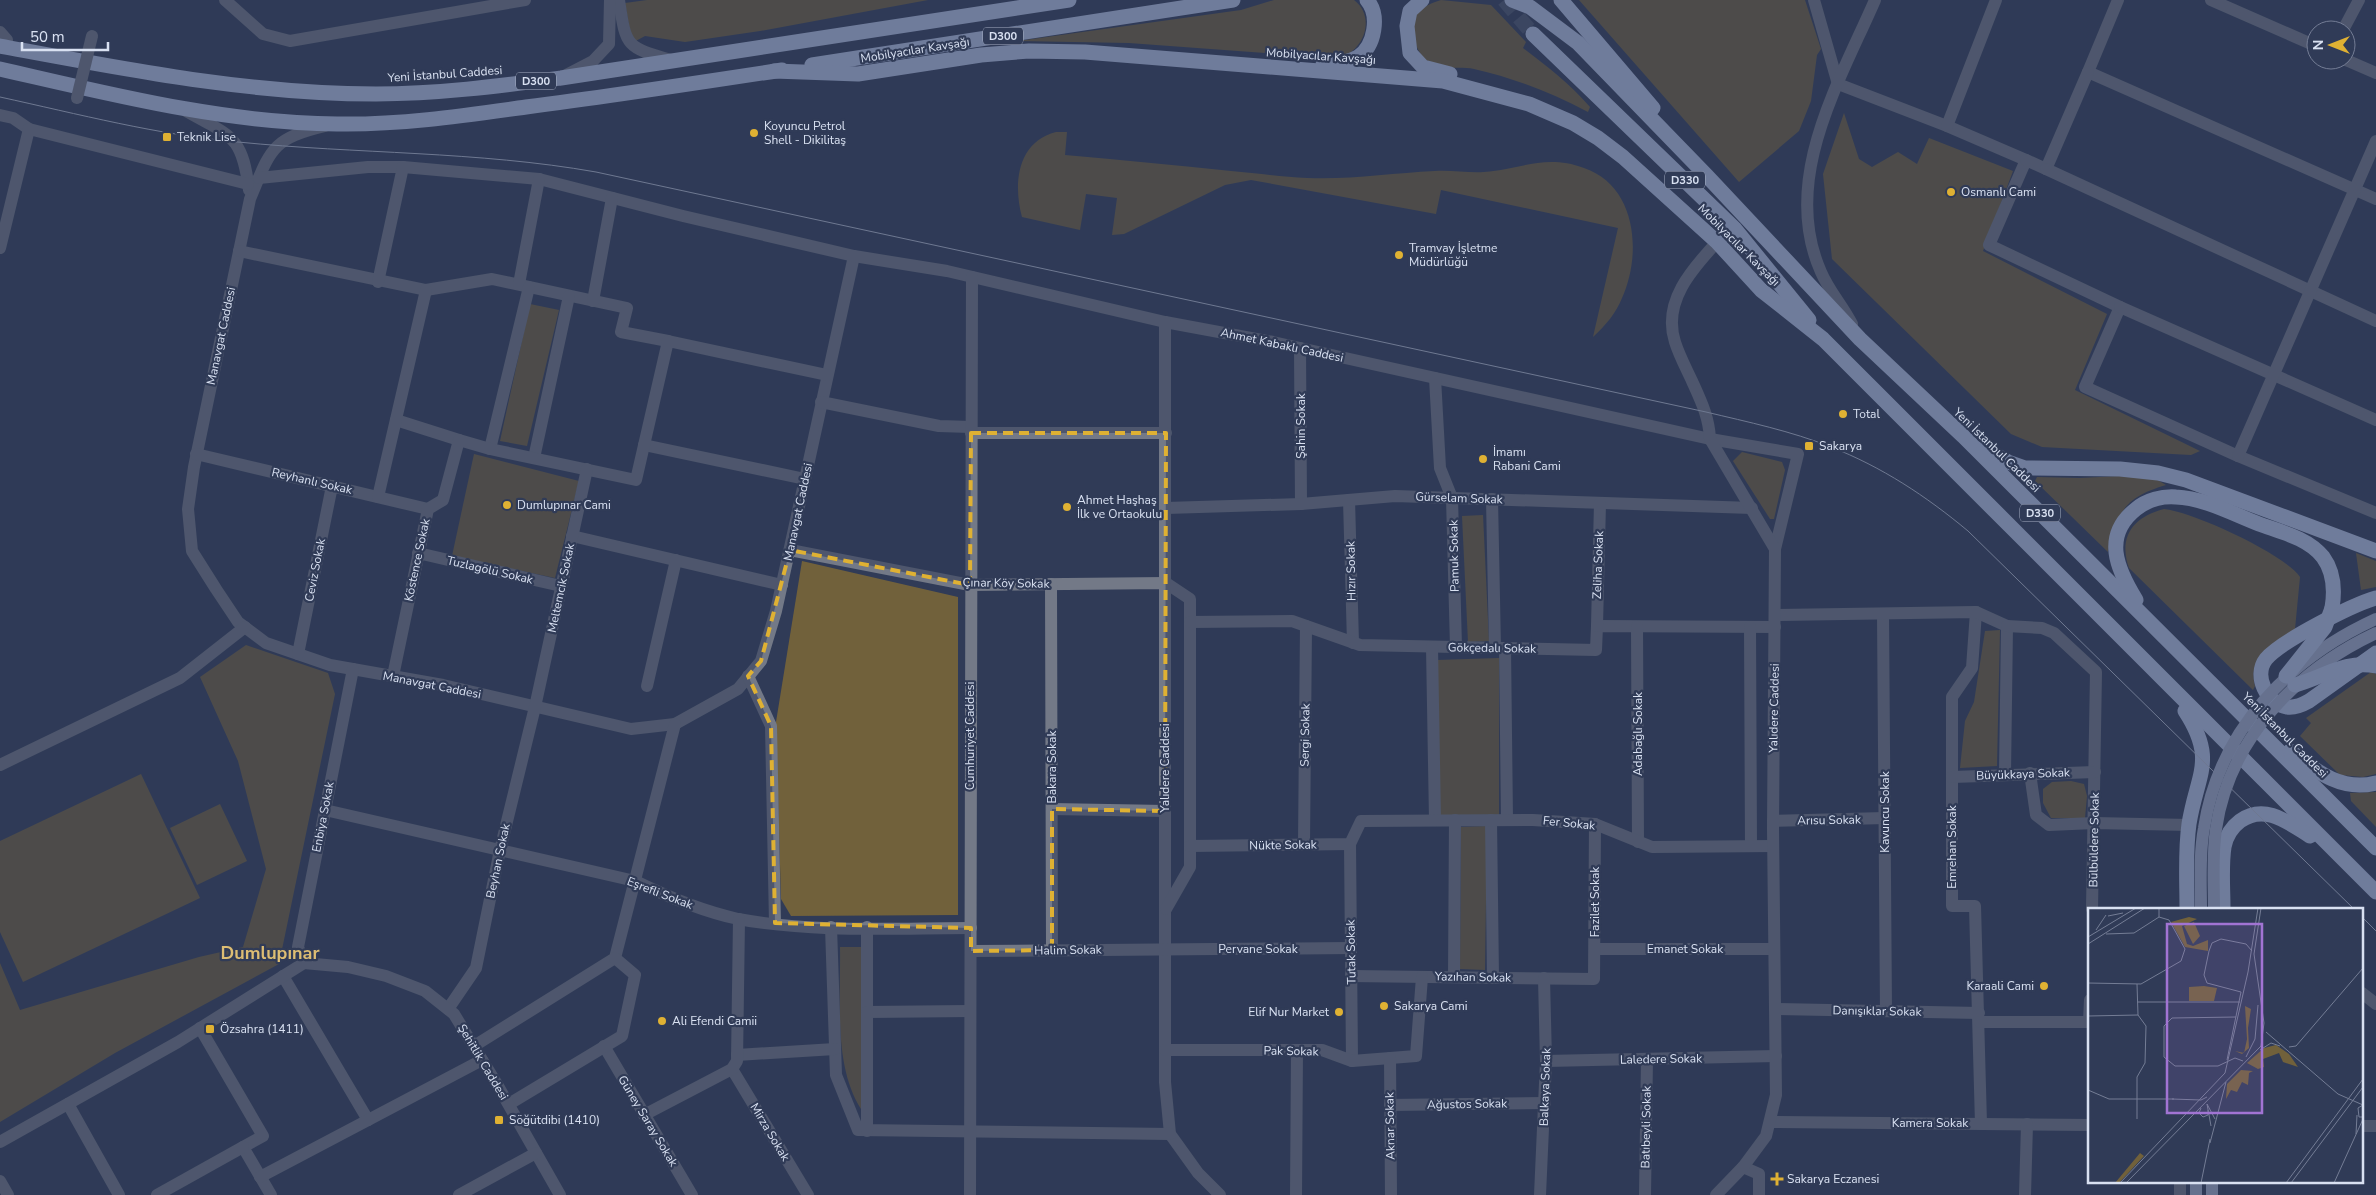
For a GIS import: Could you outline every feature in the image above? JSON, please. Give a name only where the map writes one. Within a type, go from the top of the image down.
[{"type":"highway","name":"Yeni İstanbul Caddesi","points":[[2,39],[32,52],[187,79],[307,92],[417,93],[500,86],[561,78],[1069,0]]},
{"type":"highway","name":"Mobilyacılar Kavşağı","points":[[774,71],[1233,0]]},
{"type":"highway","points":[[1260,66],[1339,64],[1358,57],[1367,49],[1374,33],[1374,20],[1370,4],[1367,0]]},
{"type":"highway","points":[[1422,0],[1410,11],[1407,26],[1410,53],[1423,67],[1473,78],[1501,95]]},
{"type":"highway","points":[[1512,0],[1530,7],[1578,44],[1707,176]]},
{"type":"highway","name":"D330","points":[[1561,0],[1664,120],[1707,176]]},
{"type":"highway","name":"Mobilyacılar Kavşağı","points":[[1533,34],[1734,229],[1774,275],[1823,339]]},
{"type":"highway","name":"Mobilyacılar Kavşağı","points":[[774,71],[858,74],[981,54],[1029,51],[1086,52],[1443,80],[1529,104],[1573,123],[1598,138],[1717,242],[1761,290],[1823,339]]},
{"type":"highway","name":"D300","points":[[0,69],[182,108],[242,117],[334,124],[408,123],[628,94],[774,71]]},
{"type":"highway","name":"Yeni İstanbul Caddesi","points":[[1707,176],[1860,339],[1963,436],[2376,848]]},
{"type":"highway","name":"D330","points":[[1823,339],[2376,892]]},
{"type":"highway","points":[[1963,436],[2008,462],[2025,468],[2133,469],[2173,476],[2376,551]]},
{"type":"highway","points":[[2149,621],[2121,574],[2116,558],[2116,540],[2124,521],[2131,513],[2150,501],[2174,496],[2197,501],[2307,543],[2323,557],[2329,567],[2333,581],[2332,608],[2325,627],[2291,681]]},
{"type":"highway","points":[[2376,598],[2339,613],[2272,653],[2261,668],[2263,686],[2275,701],[2289,707],[2298,706],[2309,701],[2376,653]]},
{"type":"highway","points":[[2291,681],[2342,666],[2355,664],[2376,666]]},
{"type":"highway","points":[[2168,685],[2197,730],[2203,751],[2203,770],[2189,825],[2187,908]]},
{"type":"highway","points":[[2264,735],[2336,782],[2360,785],[2376,783]]},
{"type":"highway","points":[[2189,825],[2194,836],[2203,843],[2214,844],[2229,834],[2245,818],[2266,814],[2282,819],[2334,851]]},
{"type":"highway","points":[[2189,825],[2203,817],[2216,818],[2222,821],[2229,834],[2224,855],[2223,908]]},
{"type":"main road","points":[[2214,908],[2216,834],[2226,790],[2238,762],[2262,722],[2291,681],[2317,651],[2376,619]]},
{"type":"main road","points":[[2201,908],[2202,839],[2206,814],[2214,786],[2232,747],[2267,696],[2376,633]]},
{"type":"main road","points":[[2196,1182],[2196,1195]]},
{"type":"main road","points":[[2212,1182],[2212,1195]]},
{"type":"street","points":[[225,0],[263,34],[290,41],[525,0]]},
{"type":"street","points":[[561,78],[593,61],[609,44],[610,0]]},
{"type":"street","points":[[619,0],[625,36],[640,51],[671,60]]},
{"type":"street","points":[[1814,0],[1838,84]]},
{"type":"street","points":[[1860,339],[1820,272],[1811,241],[1807,206],[1809,170],[1814,149],[1838,84],[1875,0]]},
{"type":"street","points":[[1947,126],[1996,0]]},
{"type":"street","points":[[2046,169],[2118,0]]},
{"type":"street","points":[[2211,0],[2306,42]]},
{"type":"street","points":[[2348,20],[2358,0]]},
{"type":"street","points":[[77,98],[92,36]]},
{"type":"street","points":[[2356,64],[2376,73]]},
{"type":"street","points":[[2088,72],[2376,199]]},
{"type":"street","points":[[1838,84],[1947,126],[2026,160],[2376,321]]},
{"type":"street","name":"Manavgat Caddesi","points":[[182,108],[222,131],[236,142],[254,181],[196,454],[188,509],[192,551],[238,622],[244,627],[266,643],[330,665],[393,676],[631,729],[675,724],[738,689],[761,661],[782,585],[854,256]]},
{"type":"street","name":"Ahmet Kabaklı Caddesi","points":[[0,115],[12,118],[33,130],[254,181],[368,167],[403,167],[539,179],[854,256],[972,277],[1165,322],[1300,348],[1710,439],[1798,454],[1775,549]]},
{"type":"street","points":[[254,181],[281,141],[301,132],[334,124]]},
{"type":"street","points":[[0,248],[33,130]]},
{"type":"street","points":[[2238,456],[2376,141]]},
{"type":"street","points":[[2026,160],[1989,245],[2120,307],[2376,420]]},
{"type":"street","points":[[378,282],[403,167]]},
{"type":"street","points":[[490,449],[524,286],[539,179]]},
{"type":"street","points":[[593,301],[612,198]]},
{"type":"street","name":"Yalıdere Caddesi","points":[[1716,1195],[1743,1167],[1766,1136],[1776,1095],[1773,846],[1775,549],[1710,439],[1709,418],[1675,343],[1673,324],[1676,298],[1682,285],[1689,273],[1717,242]]},
{"type":"street","points":[[239,251],[378,282],[426,290],[492,279],[627,308],[621,332],[827,376]]},
{"type":"street","name":"Cumhuriyet Caddesi","points":[[970,1195],[972,277]]},
{"type":"street","points":[[378,497],[426,290]]},
{"type":"street","points":[[534,458],[570,296]]},
{"type":"street","points":[[2120,307],[2085,387],[2238,456],[2376,513]]},
{"type":"street","name":"Yalıdere Caddesi","points":[[1165,322],[1165,1082],[1170,1134]]},
{"type":"street","points":[[396,420],[490,449],[636,480],[668,341]]},
{"type":"street","name":"Şahin Sokak","points":[[1300,348],[1301,504]]},
{"type":"street","name":"Pamuk Sokak","points":[[1435,378],[1440,468],[1452,498],[1456,647]]},
{"type":"street","points":[[821,402],[939,426],[971,430],[1166,433]]},
{"type":"street","name":"Köstence Sokak","points":[[393,676],[428,509],[443,500],[460,440]]},
{"type":"street","points":[[644,444],[805,479]]},
{"type":"street","name":"Reyhanlı Sokak","points":[[196,454],[428,509]]},
{"type":"street","name":"Meltemcik Sokak","points":[[536,707],[587,469]]},
{"type":"street","name":"Ceviz Sokak","points":[[298,654],[332,486]]},
{"type":"street","name":"Gürselam Sokak","points":[[1166,508],[1301,504],[1395,496],[1752,508]]},
{"type":"street","points":[[1492,499],[1507,820]]},
{"type":"street","name":"Hızır Sokak","points":[[1349,500],[1353,643]]},
{"type":"street","name":"Zeliha Sokak","points":[[1596,626],[1600,503]]},
{"type":"street","points":[[572,536],[782,585]]},
{"type":"street","name":"Çınar Köy Sokak","points":[[790,550],[970,585],[1166,583]]},
{"type":"street","name":"Tuzlagölü Sokak","points":[[418,553],[561,586]]},
{"type":"street","points":[[647,686],[676,560]]},
{"type":"street","points":[[1165,911],[1190,866],[1190,599],[1166,583]]},
{"type":"street","name":"Bakara Sokak","points":[[1051,584],[1052,950]]},
{"type":"street","points":[[1596,626],[1750,627],[1775,621],[1884,614],[1976,612],[2007,626],[2004,774]]},
{"type":"street","name":"Emrehan Sokak","points":[[1976,612],[1972,668],[1952,697],[1952,906],[1975,906],[1980,1018],[1981,1124]]},
{"type":"street","name":"Kavuncu Sokak","points":[[1884,614],[1886,1011]]},
{"type":"street","name":"Gökçedalı Sokak","points":[[1190,622],[1292,621],[1360,645],[1596,650],[1596,626]]},
{"type":"street","name":"Sergi Sokak","points":[[1304,844],[1306,626]]},
{"type":"street","name":"Bülbüldere Sokak","points":[[2007,626],[2042,628],[2054,633],[2096,672],[2092,908]]},
{"type":"street","points":[[0,765],[180,678],[244,627]]},
{"type":"street","name":"Adabağlı Sokak","points":[[1637,627],[1638,842]]},
{"type":"street","points":[[1750,627],[1751,846]]},
{"type":"street","points":[[1432,646],[1435,820]]},
{"type":"street","name":"Enbiya Sokak","points":[[304,963],[298,947],[353,669]]},
{"type":"street","points":[[748,676],[771,726],[775,923]]},
{"type":"street","name":"Beyhan Sokak","points":[[448,1009],[476,968],[500,850],[536,707]]},
{"type":"street","points":[[474,1046],[615,958],[675,724]]},
{"type":"street","name":"Büyükkaya Sokak","points":[[1952,777],[2095,772]]},
{"type":"street","points":[[2030,773],[2036,816],[2050,825],[2094,823],[2189,825]]},
{"type":"street","points":[[1052,809],[1165,811]]},
{"type":"street","name":"Eşrefli Sokak","points":[[325,810],[635,881],[680,902],[738,918],[806,927],[971,928]]},
{"type":"street","name":"Arısu Sokak","points":[[1773,821],[1885,818]]},
{"type":"street","points":[[1454,977],[1455,820]]},
{"type":"street","points":[[1491,820],[1494,978]]},
{"type":"street","name":"Fer Sokak","points":[[1350,844],[1362,821],[1507,820],[1595,824],[1652,847],[1773,846]]},
{"type":"street","name":"Fazilet Sokak","points":[[1594,979],[1595,824]]},
{"type":"street","name":"Nükte Sokak","points":[[1190,846],[1350,844]]},
{"type":"street","name":"Tutak Sokak","points":[[1350,844],[1352,1060]]},
{"type":"street","points":[[644,1115],[732,1069],[737,1061],[738,918]]},
{"type":"street","points":[[831,927],[836,1075],[858,1130],[970,1133],[1170,1134],[1198,1173],[1220,1195]]},
{"type":"street","points":[[866,927],[866,1131]]},
{"type":"street","name":"Pervane Sokak","points":[[1165,949],[1351,948]]},
{"type":"street","name":"Halim Sokak","points":[[970,951],[1165,949]]},
{"type":"street","name":"Emanet Sokak","points":[[1595,949],[1774,949]]},
{"type":"street","points":[[509,1104],[622,1036],[634,975],[615,958]]},
{"type":"street","points":[[0,1142],[200,1028],[304,963]]},
{"type":"street","name":"Şehitlik Caddesi","points":[[304,963],[348,967],[386,976],[425,991],[454,1014],[509,1104],[560,1195]]},
{"type":"street","points":[[284,976],[368,1120]]},
{"type":"street","name":"Yazıhan Sokak","points":[[1351,976],[1594,979]]},
{"type":"street","name":"Pak Sokak","points":[[1165,1050],[1322,1050],[1352,1060],[1416,1056],[1422,977]]},
{"type":"street","name":"Balkaya Sokak","points":[[1540,1195],[1546,1061],[1544,978]]},
{"type":"street","points":[[2364,995],[2376,1004]]},
{"type":"street","name":"Danışıklar Sokak","points":[[1775,1009],[1886,1011],[1980,1018],[2088,1022]]},
{"type":"street","points":[[866,1012],[970,1011]]},
{"type":"street","points":[[157,1195],[263,1136],[200,1028]]},
{"type":"street","name":"Güney Saray Sokak","points":[[604,1046],[692,1195]]},
{"type":"street","points":[[737,1055],[835,1049]]},
{"type":"street","points":[[1296,1195],[1297,1050]]},
{"type":"street","name":"Laledere Sokak","points":[[1546,1061],[1776,1056]]},
{"type":"street","name":"Aknar Sokak","points":[[1390,1058],[1391,1195]]},
{"type":"street","name":"Batıbeyli Sokak","points":[[1645,1195],[1647,1059]]},
{"type":"street","points":[[260,1177],[482,1060]]},
{"type":"street","name":"Mirza Sokak","points":[[732,1069],[808,1195]]},
{"type":"street","name":"Ağustos Sokak","points":[[1390,1105],[1544,1103]]},
{"type":"street","points":[[68,1104],[119,1195]]},
{"type":"street","name":"Kamera Sokak","points":[[1770,1122],[2088,1125]]},
{"type":"street","points":[[2025,1195],[2027,1124]]},
{"type":"street","points":[[243,1147],[271,1195]]},
{"type":"street","points":[[459,1195],[536,1153]]},
{"type":"street","points":[[1743,1167],[1758,1174],[1758,1195]]},
{"type":"street","points":[[0,1181],[8,1195]]},
{"type":"street","points":[[2180,1182],[2180,1195]]},
{"type":"highlighted area","points":[[971,433],[1166,433],[1165,811],[1052,809],[1052,950],[971,951],[971,928],[775,923],[771,726],[748,676],[761,661],[790,550],[970,585]]},
{"type":"shaded area","points":[[647,0],[928,0],[760,31],[685,42],[645,36],[632,43],[625,3]]},
{"type":"shaded area","points":[[1274,0],[1354,0],[1365,16],[1366,26],[1364,35],[1353,51],[1345,56],[1335,58],[1129,43],[1018,41],[1241,10]]},
{"type":"shaded area","points":[[1441,0],[1491,5],[1526,42],[1523,48],[1574,91],[1590,107],[1588,112],[1547,92],[1504,77],[1469,68],[1436,66],[1427,62],[1415,43],[1412,28],[1413,22],[1415,16],[1424,8]]},
{"type":"shaded area","points":[[1579,0],[1805,0],[1821,49],[1817,55],[1811,101],[1799,131],[1739,182]]},
{"type":"shaded area","points":[[1844,113],[1859,159],[1872,167],[1898,152],[1917,164],[1929,138],[2013,171],[1983,251],[2107,314],[2075,390],[2200,451],[2191,455],[2042,447],[2011,434],[1832,259],[1823,174]]},
{"type":"shaded area","points":[[1056,132],[1067,132],[1065,155],[1297,177],[1339,178],[1441,171],[1484,172],[1545,162],[1570,164],[1584,168],[1602,177],[1615,190],[1625,205],[1633,242],[1632,262],[1628,281],[1617,309],[1593,337],[1618,228],[1441,190],[1436,214],[1251,180],[1225,185],[1124,234],[1112,235],[1117,198],[1086,194],[1080,230],[1022,217],[1018,191],[1021,166],[1033,145],[1043,137]]},
{"type":"shaded area","points":[[530,304],[559,310],[527,446],[500,441]]},
{"type":"shaded area","points":[[1742,452],[1782,462],[1785,470],[1774,519],[1770,519],[1733,461]]},
{"type":"shaded area","points":[[474,454],[579,481],[555,578],[452,556]]},
{"type":"shaded area","points":[[2120,476],[2154,478],[2166,485],[2140,495],[2125,508],[2116,526],[2108,552],[2035,481],[2037,477],[2080,478]]},
{"type":"shaded area","points":[[2164,509],[2195,518],[2237,535],[2276,557],[2300,577],[2295,629],[2271,646],[2259,659],[2255,667],[2255,686],[2253,690],[2129,568],[2125,547],[2131,530],[2144,517]]},
{"type":"shaded area","points":[[1483,515],[1489,641],[1468,642],[1462,516]]},
{"type":"shaded area","points":[[2356,553],[2376,561],[2376,587],[2361,590]]},
{"type":"shaded area","points":[[802,561],[958,597],[958,915],[791,916],[781,899],[776,722]]},
{"type":"shaded area","points":[[2000,630],[1997,766],[1960,768],[1965,721],[1974,702],[1985,631]]},
{"type":"shaded area","points":[[246,645],[328,673],[335,694],[279,964],[115,1053],[0,1122],[0,963],[20,1010],[199,957],[243,947],[266,869],[238,761],[200,677]]},
{"type":"shaded area","points":[[1499,658],[1499,815],[1440,816],[1437,660]]},
{"type":"shaded area","points":[[2371,672],[2376,674],[2376,774],[2363,777],[2340,775],[2300,736],[2311,723],[2306,718]]},
{"type":"shaded area","points":[[141,774],[200,898],[23,982],[0,932],[0,841]]},
{"type":"shaded area","points":[[2071,781],[2084,784],[2087,796],[2085,818],[2051,818],[2043,803],[2043,789],[2052,782]]},
{"type":"shaded area","points":[[2376,792],[2376,827],[2351,801],[2350,793]]},
{"type":"shaded area","points":[[220,804],[247,861],[197,885],[170,828]]},
{"type":"shaded area","points":[[1487,826],[1485,970],[1460,969],[1461,827]]},
{"type":"shaded area","points":[[840,947],[861,947],[861,1109],[852,1091],[842,1052],[840,1031]]},
{"type":"tunnel","points":[[1504,0],[1533,34]]},
{"type":"tram line","points":[[0,97],[118,123],[208,139],[283,146],[462,156],[551,165],[596,172],[1706,412],[1769,427],[1816,441],[1850,455],[1903,483],[1968,531],[2353,908]]},
{"type":"tram line","points":[[2364,919],[2376,931]]},
{"type":"place","name":"Koyuncu Petrol Shell - Dikilitaş","points":[[754,133]]},
{"type":"place","name":"Teknik Lise","points":[[167,137]]},
{"type":"place","name":"Osmanlı Cami","points":[[1951,192]]},
{"type":"place","name":"Tramvay İşletme Müdürlüğü","points":[[1399,255]]},
{"type":"place","name":"Total","points":[[1843,414]]},
{"type":"place","name":"Sakarya","points":[[1809,446]]},
{"type":"place","name":"İmamı Rabani Cami","points":[[1483,459]]},
{"type":"place","name":"Dumlupınar Cami","points":[[507,505]]},
{"type":"place","name":"Ahmet Haşhaş İlk ve Ortaokulu","points":[[1067,507]]},
{"type":"place","name":"Karaali Cami","points":[[2044,986]]},
{"type":"place","name":"Sakarya Cami","points":[[1384,1006]]},
{"type":"place","name":"Elif Nur Market","points":[[1339,1012]]},
{"type":"place","name":"Ali Efendi Camii","points":[[662,1021]]},
{"type":"place","name":"Özsahra (1411)","points":[[210,1029]]},
{"type":"place","name":"Söğütdibi (1410)","points":[[499,1120]]},
{"type":"place","name":"Sakarya Eczanesi","points":[[1777,1179]]},
{"type":"district","name":"Dumlupınar","points":[[270,953]]}]
